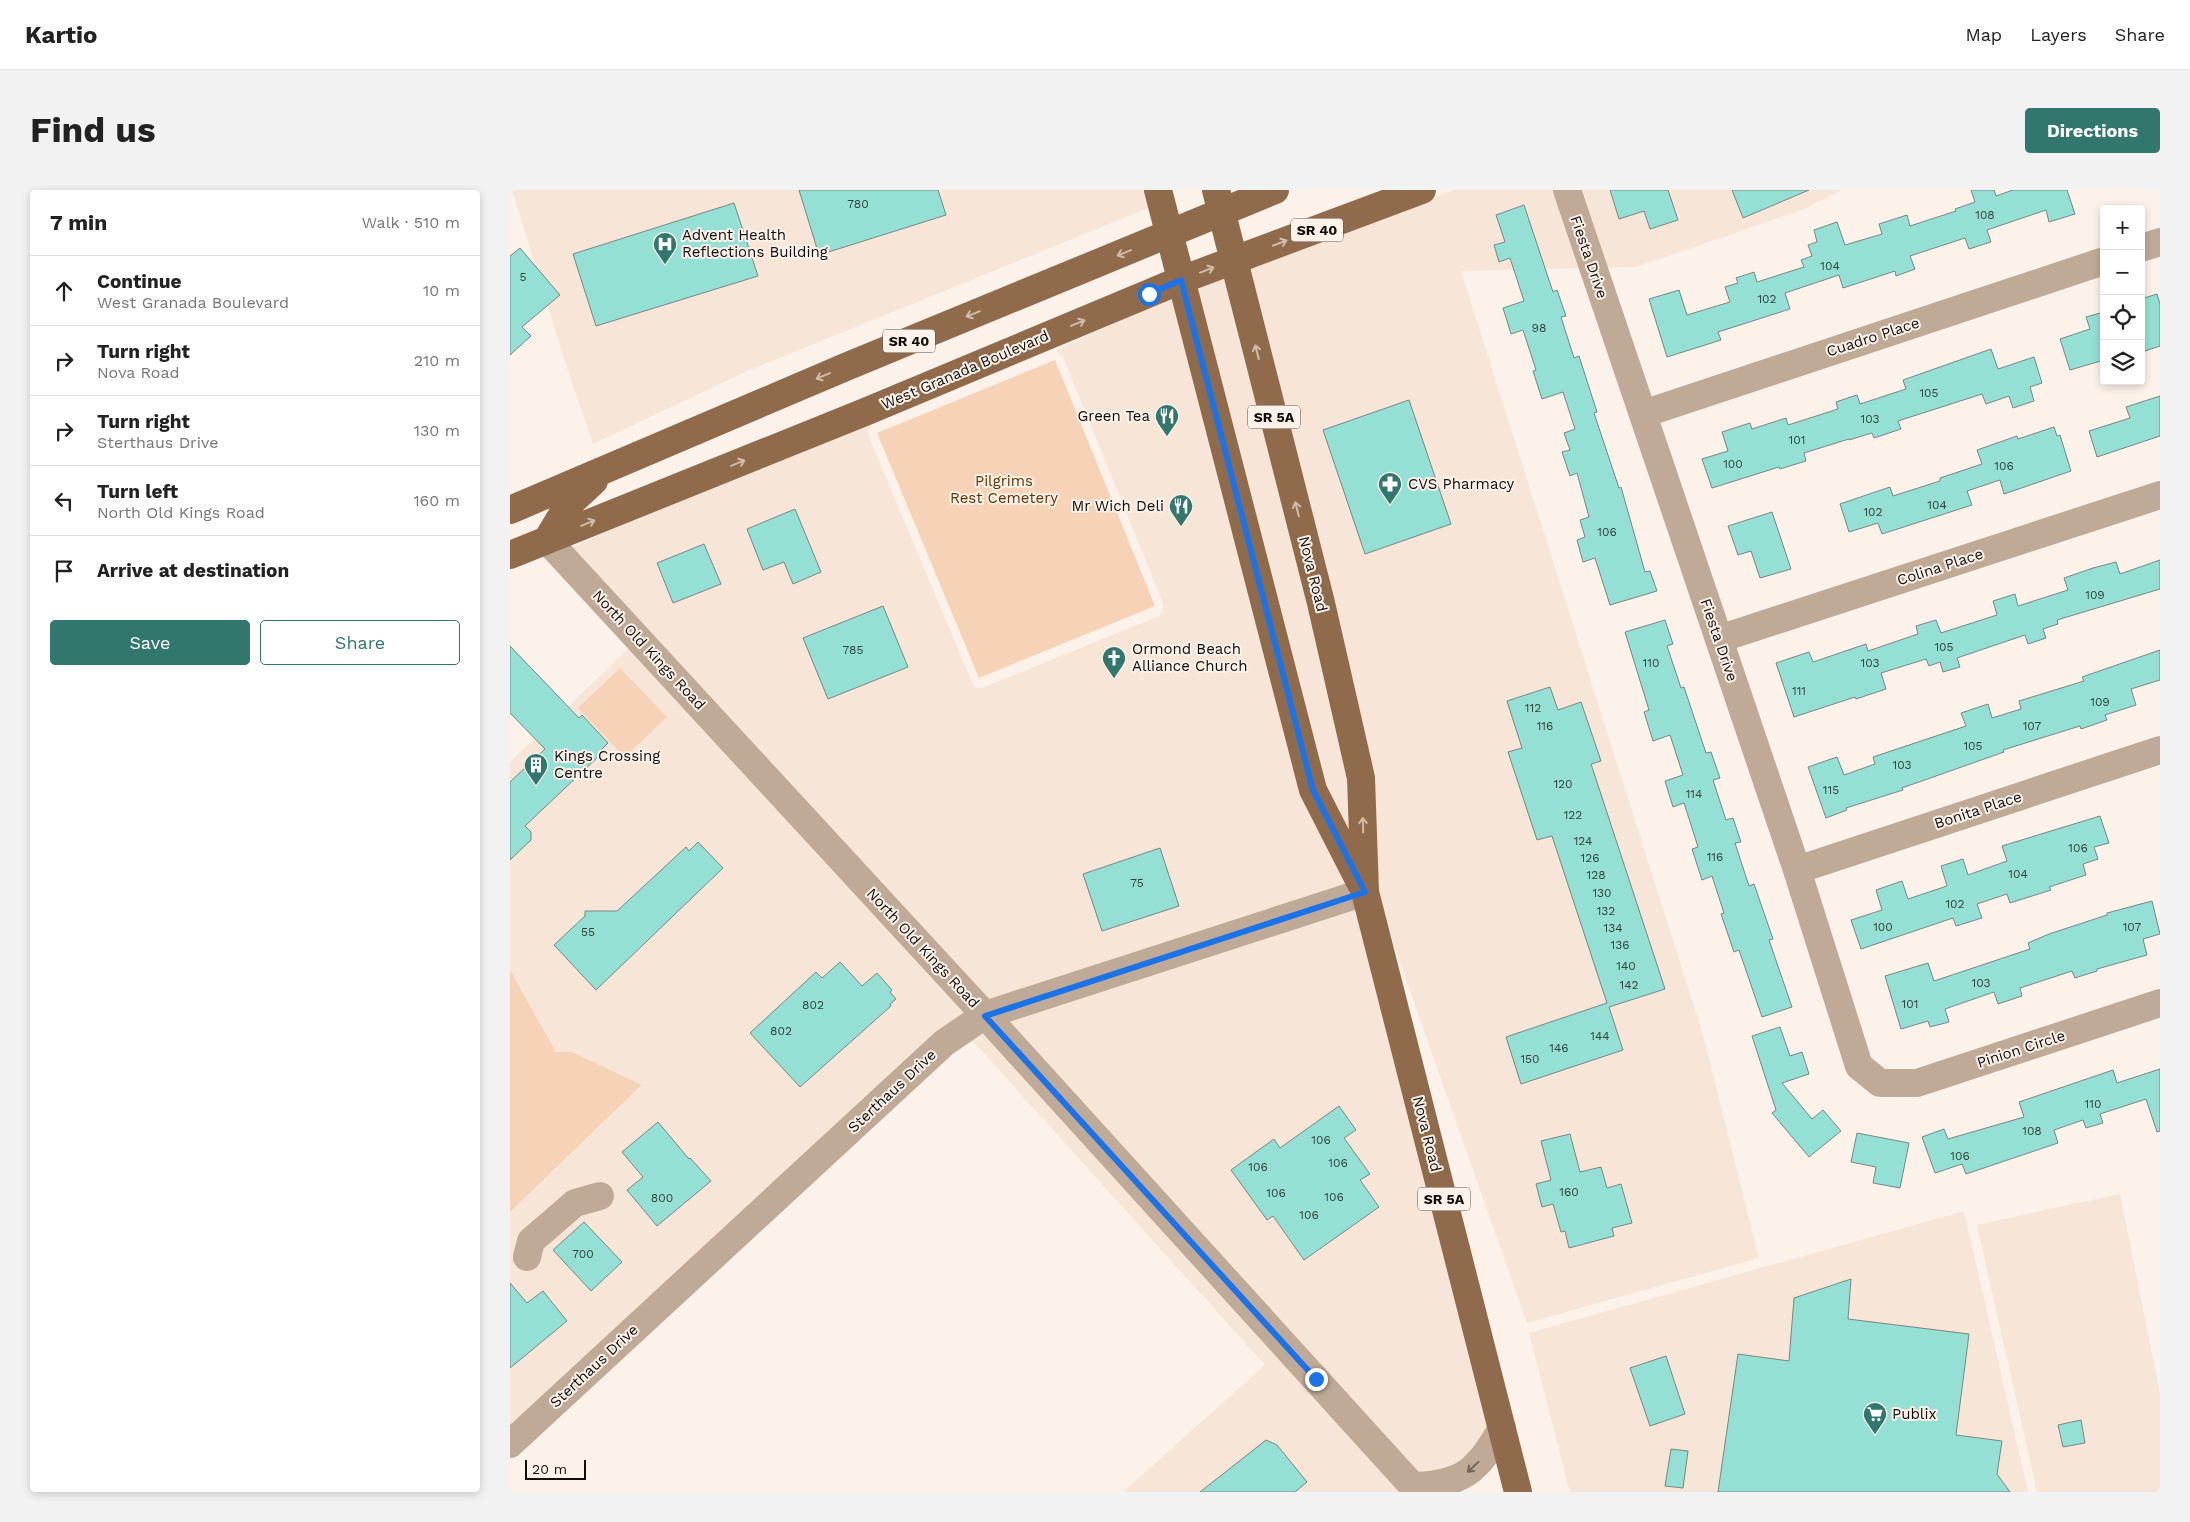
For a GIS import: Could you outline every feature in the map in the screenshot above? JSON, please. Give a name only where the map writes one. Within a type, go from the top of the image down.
[{"type":"main road","name":"SR 5A","points":[[1158,190],[1169,234]]},
{"type":"main road","name":"SR 40","points":[[512,510],[848,366],[1169,234],[1219,201],[1275,190]]},
{"type":"main road","name":"West Granada Boulevard","points":[[510,555],[865,412],[1181,280],[1422,190]]},
{"type":"main road","name":"SR 5A","points":[[1219,201],[1234,260]]},
{"type":"main road","name":"Nova Road","points":[[1169,234],[1313,790],[1365,892]]},
{"type":"main road","name":"Nova Road","points":[[1234,260],[1321,603],[1361,778],[1365,892],[1518,1492]]},
{"type":"main road","points":[[547,540],[568,505],[608,468]]},
{"type":"street","name":"Fiesta Drive","points":[[1567,190],[1797,870],[1859,1066],[1880,1083]]},
{"type":"street","points":[[2145,247],[2160,242]]},
{"type":"street","name":"Cuadro Place","points":[[1643,414],[2100,262]]},
{"type":"street","name":"Colina Place","points":[[1719,639],[2160,495]]},
{"type":"street","name":"North Old Kings Road","points":[[547,540],[985,1016],[1415,1489]]},
{"type":"street","name":"Bonita Place","points":[[1797,870],[2160,750]]},
{"type":"street","name":"Sterthaus Drive","points":[[510,1444],[944,1043],[985,1016],[1365,892]]},
{"type":"street","name":"Pinion Circle","points":[[1880,1083],[1918,1083],[2160,1003]]},
{"type":"street","points":[[526,1257],[531,1241],[575,1203],[600,1196]]},
{"type":"street","points":[[1415,1489],[1439,1486],[1465,1474],[1488,1454],[1502,1428]]},
{"type":"shaded area","points":[[512,190],[1147,190],[1151,207],[745,372],[593,444],[566,365]]},
{"type":"shaded area","points":[[1453,190],[1556,190],[1582,268],[1461,271],[1703,1035],[1759,1258],[1527,1323],[1378,900],[1247,268]]},
{"type":"shaded area","points":[[1577,190],[1842,190],[1802,210],[1636,267],[1604,268]]},
{"type":"shaded area","points":[[1227,275],[1350,779],[1353,845],[1323,786],[1194,288]]},
{"type":"shaded area","points":[[1174,296],[1350,884],[988,1002],[570,549],[621,525],[871,425],[868,431],[869,437],[974,687],[982,688],[1159,616],[1163,612],[1163,603],[1063,357],[1056,350]]},
{"type":"shaded area","points":[[631,646],[968,1013],[510,1428],[510,1212],[642,1086],[572,1052],[556,1052],[510,970],[510,762]]},
{"type":"shaded area","points":[[1358,906],[1490,1426],[1460,1464],[1436,1474],[1416,1474],[1005,1021]]},
{"type":"shaded area","points":[[984,1030],[1402,1492],[1123,1492],[1265,1365],[971,1039]]},
{"type":"shaded area","points":[[2120,1194],[2160,1394],[2160,1492],[2037,1492],[1977,1225]]},
{"type":"shaded area","points":[[1964,1211],[2028,1492],[1570,1492],[1529,1333]]},
{"type":"green space","name":"Pilgrims Rest Cemetery","points":[[1055,360],[1155,606],[979,678],[877,433]]},
{"type":"green space","points":[[620,668],[667,717],[625,757],[578,708]]},
{"type":"green space","points":[[510,970],[556,1052],[572,1052],[642,1085],[510,1212]]},
{"type":"building","points":[[799,190],[938,190],[946,215],[819,255]]},
{"type":"building","points":[[1610,190],[1668,190],[1678,220],[1650,229],[1644,211],[1619,219]]},
{"type":"building","points":[[1732,190],[1809,190],[1743,218]]},
{"type":"building","points":[[1971,190],[1994,190],[1996,196],[2013,190],[2067,190],[2075,214],[2049,222],[2046,210],[1987,230],[1991,242],[1969,249],[1965,238],[1910,256],[1915,269],[1896,276],[1895,271],[1843,288],[1839,275],[1785,293],[1790,309],[1718,332],[1721,340],[1667,357],[1649,299],[1679,290],[1687,315],[1730,302],[1725,287],[1738,283],[1736,278],[1754,272],[1757,282],[1804,267],[1801,260],[1812,256],[1808,245],[1817,242],[1814,230],[1837,222],[1845,245],[1882,234],[1879,224],[1907,215],[1910,226],[1956,211],[1955,209],[1975,202]]},
{"type":"building","name":"Advent Health Reflections Building","points":[[734,203],[758,276],[596,326],[573,254]]},
{"type":"building","points":[[1524,205],[1553,292],[1557,290],[1566,316],[1561,317],[1574,358],[1579,356],[1597,412],[1594,413],[1619,488],[1621,487],[1645,572],[1650,571],[1657,591],[1610,605],[1595,558],[1583,562],[1577,540],[1585,537],[1580,520],[1589,517],[1577,473],[1570,476],[1562,452],[1570,450],[1564,433],[1575,429],[1563,392],[1542,399],[1533,371],[1536,370],[1523,330],[1511,334],[1503,308],[1524,301],[1510,258],[1499,262],[1494,245],[1505,242],[1496,215]]},
{"type":"building","points":[[520,248],[560,295],[522,327],[531,336],[510,355],[510,256]]},
{"type":"building","points":[[2157,294],[2160,304],[2160,346],[2145,351],[2145,340],[2145,298]]},
{"type":"building","points":[[2100,313],[2100,361],[2070,370],[2060,339],[2090,329],[2086,317]]},
{"type":"building","points":[[1991,349],[1998,369],[2034,357],[2042,383],[2030,387],[2034,401],[2013,408],[2009,396],[1986,404],[1982,394],[1898,421],[1901,429],[1874,438],[1872,433],[1804,453],[1806,461],[1780,469],[1779,467],[1712,488],[1702,459],[1728,451],[1722,432],[1750,423],[1752,429],[1786,418],[1788,425],[1838,409],[1836,402],[1857,395],[1860,404],[1906,389],[1903,380]]},
{"type":"building","points":[[2160,396],[2160,436],[2097,457],[2089,431],[2130,418],[2126,407]]},
{"type":"building","name":"CVS Pharmacy","points":[[1409,400],[1451,524],[1365,554],[1323,430]]},
{"type":"building","points":[[2054,427],[2057,436],[2060,435],[2071,471],[2004,494],[2000,480],[1967,491],[1972,505],[1882,534],[1878,523],[1849,532],[1840,504],[1890,487],[1893,496],[1940,481],[1940,478],[1982,464],[1977,450],[2017,436],[2018,439]]},
{"type":"building","points":[[795,509],[821,572],[793,584],[784,562],[763,570],[747,529]]},
{"type":"building","points":[[1772,512],[1791,569],[1760,578],[1751,551],[1738,555],[1728,526]]},
{"type":"building","points":[[704,544],[721,584],[673,603],[657,563]]},
{"type":"building","points":[[2160,560],[2160,589],[2057,620],[2058,624],[2043,629],[2046,638],[2028,644],[2025,635],[1957,658],[1960,667],[1943,672],[1940,662],[1929,666],[1926,659],[1881,673],[1886,689],[1794,717],[1776,663],[1809,652],[1813,662],[1866,644],[1868,651],[1918,634],[1916,626],[1936,620],[1941,633],[1997,615],[1993,601],[2015,594],[2018,606],[2068,590],[2064,578],[2093,568],[2116,562],[2120,574]]},
{"type":"building","points":[[883,606],[908,667],[828,699],[803,638]]},
{"type":"building","points":[[1665,620],[1673,644],[1667,646],[1681,688],[1684,687],[1706,753],[1711,752],[1720,778],[1713,780],[1726,820],[1733,818],[1741,842],[1735,843],[1749,886],[1754,884],[1773,939],[1769,940],[1792,1007],[1762,1017],[1739,950],[1734,952],[1721,914],[1724,913],[1712,876],[1702,880],[1692,849],[1698,847],[1684,803],[1673,807],[1665,781],[1683,775],[1670,735],[1653,741],[1644,712],[1649,710],[1625,632]]},
{"type":"building","points":[[510,646],[579,718],[582,715],[608,743],[598,753],[600,755],[525,826],[531,832],[531,840],[510,860],[510,782],[545,749],[510,713]]},
{"type":"building","points":[[2160,650],[2160,680],[2131,689],[2136,705],[2105,715],[2107,720],[2081,729],[2080,726],[2003,750],[2004,752],[1902,788],[1903,790],[1846,808],[1847,810],[1826,818],[1808,767],[1837,757],[1844,775],[1875,764],[1873,757],[1966,726],[1961,713],[1988,704],[1992,718],[2021,709],[2019,701],[2084,681],[2082,677]]},
{"type":"building","points":[[1550,687],[1558,710],[1581,702],[1601,761],[1591,764],[1665,989],[1609,1007],[1623,1050],[1521,1084],[1506,1037],[1607,1003],[1552,836],[1537,840],[1508,752],[1522,748],[1507,701]]},
{"type":"building","points":[[2100,816],[2109,843],[2094,847],[2098,859],[2083,864],[2086,875],[2049,887],[2051,890],[2010,903],[2007,894],[1977,904],[1982,918],[1956,926],[1953,918],[1861,949],[1851,920],[1882,910],[1876,890],[1902,881],[1908,899],[1947,886],[1941,866],[1963,859],[1968,875],[2007,861],[2002,846]]},
{"type":"building","points":[[698,842],[723,868],[596,990],[554,945],[585,916],[585,911],[617,911],[686,847],[689,851]]},
{"type":"building","points":[[1160,848],[1179,906],[1102,931],[1083,874]]},
{"type":"building","points":[[2152,901],[2160,934],[2143,939],[2147,955],[2097,969],[2097,971],[2075,978],[2072,971],[2020,988],[2022,996],[1998,1004],[1994,992],[1945,1009],[1949,1022],[1930,1027],[1928,1021],[1901,1029],[1885,976],[1928,963],[1934,981],[2030,949],[2028,943],[2049,934],[2107,915],[2107,913]]},
{"type":"building","points":[[840,962],[862,986],[877,973],[892,990],[890,992],[896,999],[890,1004],[891,1006],[800,1087],[750,1033],[816,972],[822,978]]},
{"type":"building","points":[[1780,1027],[1790,1056],[1802,1052],[1809,1074],[1782,1083],[1812,1119],[1823,1110],[1841,1131],[1809,1157],[1772,1113],[1776,1110],[1752,1036]]},
{"type":"building","points":[[2160,1069],[2160,1131],[2157,1132],[2146,1099],[2100,1114],[2103,1123],[2086,1128],[2083,1120],[2054,1130],[2058,1143],[1966,1174],[1962,1164],[1935,1173],[1922,1137],[1944,1129],[1948,1139],[2024,1117],[2019,1102],[2113,1070],[2117,1083]]},
{"type":"building","points":[[1339,1106],[1356,1130],[1344,1138],[1370,1174],[1360,1180],[1379,1207],[1304,1260],[1273,1216],[1267,1220],[1231,1170],[1274,1139],[1280,1148]]},
{"type":"building","points":[[658,1122],[689,1159],[711,1181],[657,1226],[627,1190],[643,1177],[622,1152]]},
{"type":"building","points":[[1857,1133],[1909,1143],[1900,1188],[1873,1183],[1876,1167],[1851,1162]]},
{"type":"building","points":[[1570,1134],[1580,1172],[1601,1167],[1607,1188],[1621,1184],[1632,1223],[1612,1228],[1614,1236],[1569,1248],[1565,1231],[1561,1232],[1553,1204],[1542,1207],[1536,1184],[1551,1180],[1541,1141]]},
{"type":"building","points":[[584,1222],[622,1262],[591,1291],[553,1250]]},
{"type":"building","points":[[1851,1279],[1848,1319],[1969,1334],[1956,1435],[2002,1441],[1997,1474],[2010,1492],[1718,1492],[1738,1354],[1789,1361],[1794,1298]]},
{"type":"building","points":[[510,1283],[527,1303],[543,1291],[567,1321],[510,1368]]},
{"type":"building","points":[[1666,1356],[1685,1414],[1650,1426],[1630,1368]]},
{"type":"building","points":[[2081,1420],[2085,1443],[2063,1447],[2058,1425]]},
{"type":"building","points":[[1266,1440],[1277,1445],[1307,1482],[1295,1492],[1200,1492]]},
{"type":"building","points":[[1671,1449],[1688,1451],[1683,1488],[1665,1486]]},
{"type":"place","name":"Advent Health Reflections Building","points":[[665,265]]},
{"type":"place","name":"Green Tea","points":[[1167,437]]},
{"type":"place","name":"CVS Pharmacy","points":[[1390,505]]},
{"type":"place","name":"Mr Wich Deli","points":[[1181,527]]},
{"type":"place","name":"Ormond Beach Alliance Church","points":[[1114,679]]},
{"type":"place","name":"Kings Crossing Centre","points":[[536,786]]},
{"type":"place","name":"Publix","points":[[1875,1435]]},
{"type":"route","points":[[1149,294],[1181,280],[1313,790],[1365,892],[985,1016],[1316,1379]]}]
